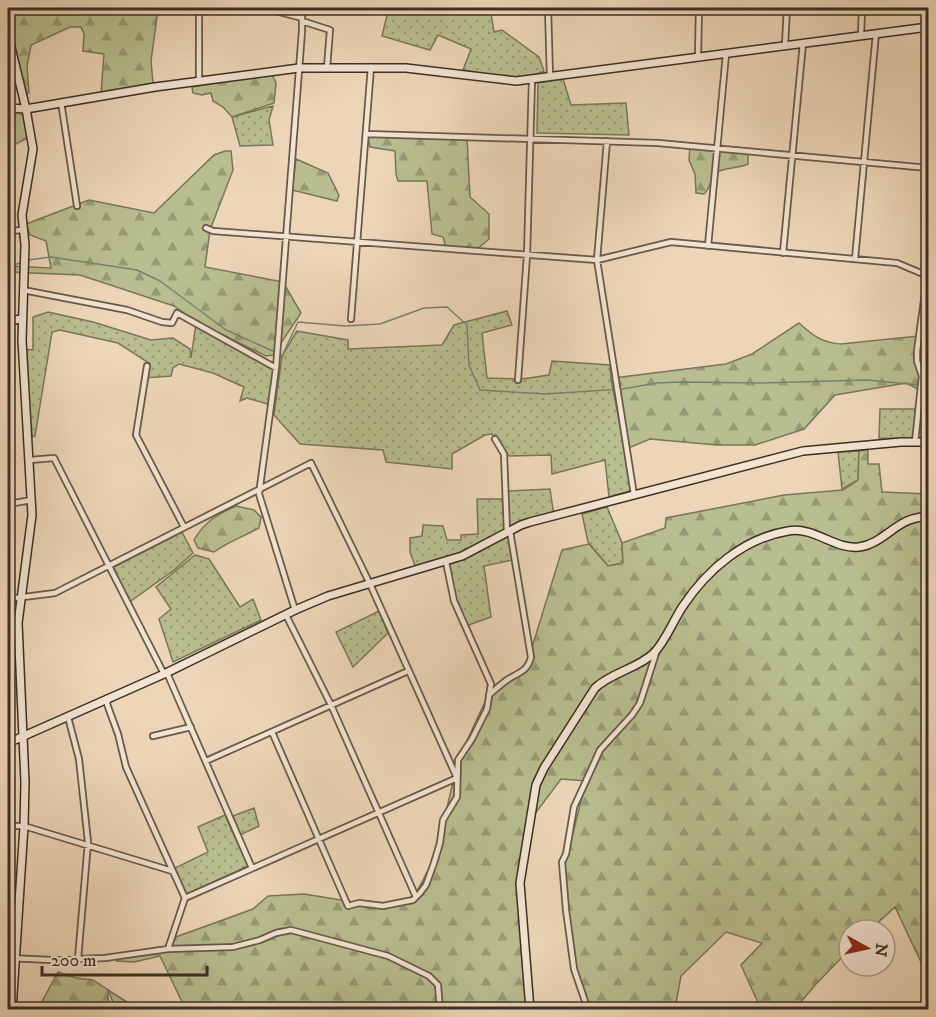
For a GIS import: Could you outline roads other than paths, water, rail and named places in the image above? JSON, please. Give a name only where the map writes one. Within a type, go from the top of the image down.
[{"type":"street","points":[[199,8],[199,81]]},
{"type":"street","points":[[264,8],[330,30],[327,68]]},
{"type":"street","points":[[295,610],[260,502],[260,489],[276,369],[302,20],[298,8]]},
{"type":"street","points":[[550,76],[548,9],[618,8]]},
{"type":"street","points":[[698,57],[699,8]]},
{"type":"street","points":[[785,45],[787,8]]},
{"type":"street","points":[[861,35],[862,8]]},
{"type":"street","points":[[8,108],[26,108],[299,68],[371,67],[438,71],[516,81],[928,27],[928,9]]},
{"type":"street","points":[[855,259],[876,33]]},
{"type":"street","points":[[8,35],[26,108],[33,149],[23,202],[21,319],[32,500],[26,572],[18,623],[24,826],[11,958],[12,1010]]},
{"type":"street","points":[[783,253],[803,43]]},
{"type":"street","points":[[708,246],[726,54]]},
{"type":"street","points":[[351,319],[371,67]]},
{"type":"street","points":[[518,380],[527,255],[532,79]]},
{"type":"street","points":[[61,102],[77,206]]},
{"type":"street","points":[[367,134],[666,143],[928,168]]},
{"type":"street","points":[[607,141],[597,260],[634,495]]},
{"type":"street","points":[[206,228],[213,231],[597,260],[671,242],[897,263],[928,276]]},
{"type":"street","points":[[8,231],[24,230]]},
{"type":"street","points":[[915,442],[922,376],[917,361],[917,351],[928,271]]},
{"type":"street","points":[[23,290],[127,310],[162,322],[172,322],[177,313],[276,369]]},
{"type":"street","points":[[8,321],[21,319]]},
{"type":"street","points":[[147,366],[136,435],[184,527]]},
{"type":"street","points":[[489,695],[509,678],[525,670],[531,657],[509,532],[504,454],[495,439]]},
{"type":"street","points":[[8,743],[165,674],[328,596],[446,562],[530,522],[803,451],[928,442]]},
{"type":"street","points":[[30,460],[54,458],[191,727],[252,868]]},
{"type":"street","points":[[8,598],[55,593],[311,463],[370,584],[457,778]]},
{"type":"street","points":[[8,504],[32,500]]},
{"type":"street","points":[[588,1010],[574,969],[562,862],[566,854],[574,807],[600,750],[640,703],[658,648],[693,592],[718,564],[761,539],[788,531],[802,530],[849,547],[861,547],[909,519],[928,517]]},
{"type":"street","points":[[272,732],[348,906],[359,903],[383,906],[413,900],[426,885],[440,843],[443,820],[457,797],[458,760],[484,717],[491,684],[454,601],[446,562]]},
{"type":"street","points":[[286,615],[331,705],[416,897]]},
{"type":"street","points":[[530,1010],[520,882],[536,785],[544,768],[595,688],[606,679],[643,661],[658,648]]},
{"type":"street","points":[[206,761],[408,671]]},
{"type":"street","points":[[108,699],[107,704],[118,734],[126,767],[185,898],[168,949]]},
{"type":"street","points":[[68,717],[78,759],[87,845],[78,959]]},
{"type":"street","points":[[153,736],[191,727]]},
{"type":"street","points":[[185,898],[457,778]]},
{"type":"street","points":[[8,826],[24,826],[173,871]]},
{"type":"street","points":[[11,958],[78,959],[129,956],[168,949],[233,947],[291,930],[388,956],[429,976],[438,985],[441,1010]]},
{"type":"waterway","points":[[28,260],[51,257],[137,270],[160,281],[226,330],[275,352]]},
{"type":"waterway","points":[[8,266],[21,263]]},
{"type":"waterway","points":[[279,354],[282,356],[298,322],[345,326],[380,324],[424,308],[447,307],[467,325],[469,365],[480,390],[545,394],[681,382],[760,383],[867,380],[919,385]]}]
